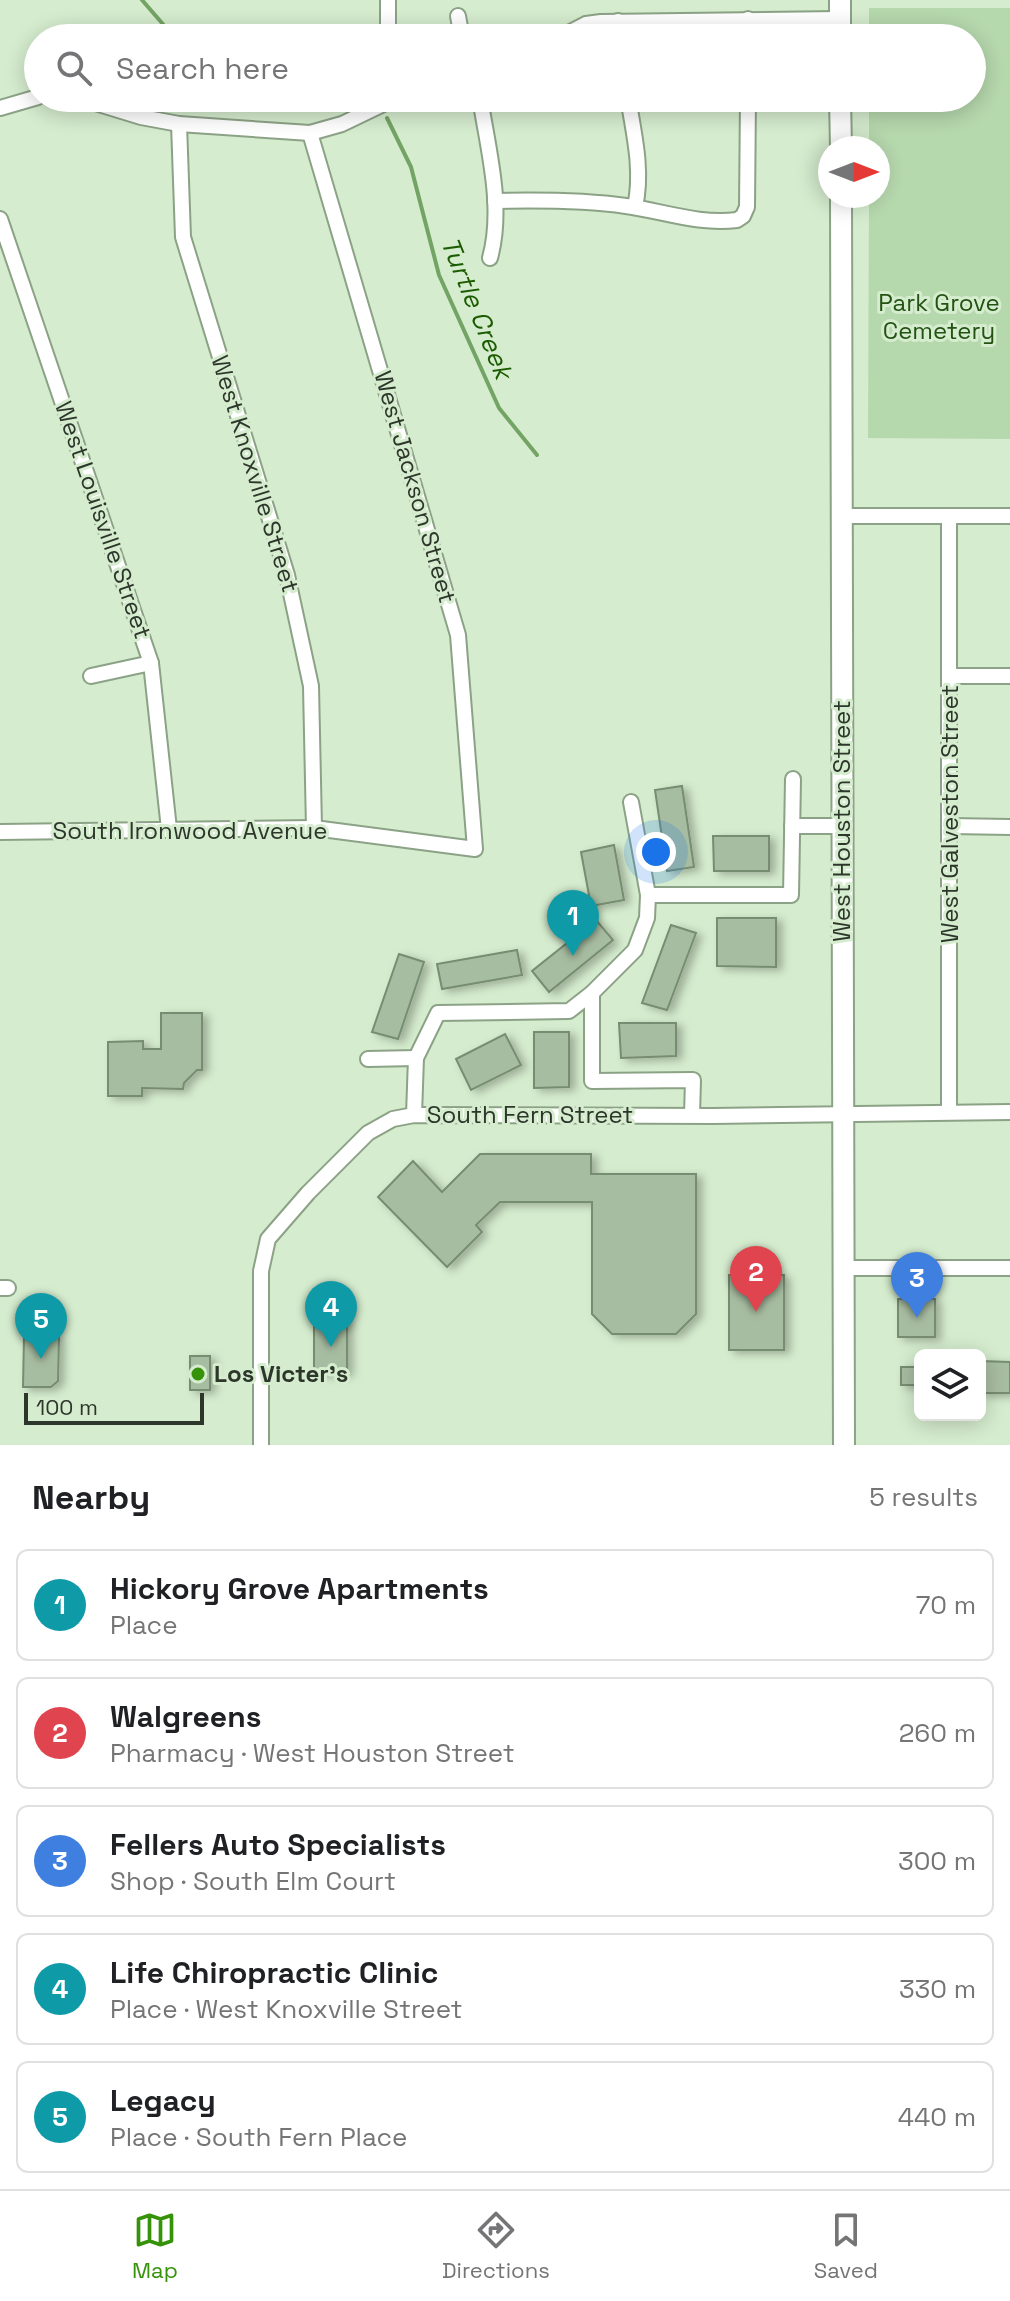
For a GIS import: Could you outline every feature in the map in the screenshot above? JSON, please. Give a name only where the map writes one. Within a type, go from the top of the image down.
[{"type":"main road","points":[[840,112],[841,136]]},
{"type":"main road","name":"West Houston Street","points":[[841,208],[844,1445]]},
{"type":"street","points":[[388,0],[388,24]]},
{"type":"street","points":[[458,16],[459,24]]},
{"type":"street","points":[[748,19],[748,24]]},
{"type":"street","points":[[586,24],[840,19]]},
{"type":"street","points":[[0,108],[24,101]]},
{"type":"street","points":[[125,112],[179,124],[310,133],[342,124],[367,112]]},
{"type":"street","points":[[482,112],[495,201],[495,229],[490,258]]},
{"type":"street","points":[[630,112],[638,160],[635,207]]},
{"type":"street","points":[[495,201],[553,200],[635,207],[693,219],[730,221],[743,216],[747,207],[748,112]]},
{"type":"street","name":"West Knoxville Street","points":[[179,124],[183,237],[287,575],[311,686],[314,828]]},
{"type":"street","name":"West Jackson Street","points":[[310,133],[458,635],[475,849]]},
{"type":"street","name":"West Louisville Street","points":[[0,219],[151,663],[169,829]]},
{"type":"street","points":[[842,516],[1010,516]]},
{"type":"street","name":"West Galveston Street","points":[[949,516],[949,1112]]},
{"type":"street","points":[[91,676],[151,663]]},
{"type":"street","points":[[950,676],[1010,676]]},
{"type":"street","points":[[648,895],[791,895],[793,779]]},
{"type":"street","points":[[414,1115],[416,1058],[438,1013],[569,1011],[635,950],[645,926],[648,895],[631,802]]},
{"type":"street","points":[[792,826],[842,826]]},
{"type":"street","points":[[950,826],[1010,827]]},
{"type":"street","name":"South Ironwood Avenue","points":[[0,832],[314,828],[475,849]]},
{"type":"street","points":[[592,993],[592,1081],[693,1080],[692,1115]]},
{"type":"street","points":[[368,1059],[416,1058]]},
{"type":"street","name":"South Fern Street","points":[[261,1445],[261,1271],[268,1239],[308,1193],[368,1133],[393,1119],[414,1115],[1010,1112]]},
{"type":"street","points":[[843,1268],[1010,1268]]},
{"type":"green space","name":"Park Grove Cemetery","points":[[869,8],[1010,8],[1010,439],[868,438],[869,208],[890,208],[890,136],[869,136],[869,112],[986,112],[986,24],[869,24]]},
{"type":"building","points":[[682,786],[694,867],[667,871],[655,790]]},
{"type":"building","points":[[713,836],[769,836],[769,871],[714,871]]},
{"type":"building","points":[[614,845],[624,900],[591,906],[581,852]]},
{"type":"building","points":[[717,918],[776,918],[776,967],[717,966]]},
{"type":"building","points":[[596,920],[613,940],[549,992],[532,971]]},
{"type":"building","points":[[671,925],[696,933],[667,1010],[642,1003]]},
{"type":"building","points":[[517,950],[522,975],[442,989],[437,964]]},
{"type":"building","points":[[399,954],[424,962],[398,1039],[372,1032]]},
{"type":"building","points":[[161,1013],[202,1013],[202,1070],[197,1070],[184,1083],[183,1089],[142,1088],[142,1096],[108,1096],[108,1042],[143,1041],[143,1049],[161,1049]]},
{"type":"building","points":[[619,1023],[676,1023],[676,1056],[621,1058]]},
{"type":"building","points":[[534,1032],[569,1032],[569,1087],[534,1088]]},
{"type":"building","points":[[505,1034],[521,1065],[471,1090],[456,1059]]},
{"type":"building","points":[[480,1154],[591,1154],[591,1174],[696,1174],[696,1314],[676,1334],[612,1334],[592,1314],[592,1202],[500,1202],[476,1225],[482,1232],[447,1267],[378,1197],[413,1161],[442,1192]]},
{"type":"building","points":[[729,1275],[784,1275],[784,1350],[729,1350]]},
{"type":"building","points":[[898,1299],[935,1299],[935,1337],[898,1337]]},
{"type":"building","points":[[314,1320],[347,1320],[347,1373],[314,1373]]},
{"type":"building","points":[[24,1336],[59,1337],[58,1381],[51,1387],[23,1387]]},
{"type":"building","name":"Los Victer's","points":[[190,1356],[210,1356],[210,1390],[190,1390]]},
{"type":"building","points":[[986,1361],[1010,1362],[1010,1393],[986,1393]]},
{"type":"building","points":[[901,1367],[914,1367],[914,1385],[901,1385]]},
{"type":"waterway","name":"Turtle Creek","points":[[142,0],[163,24]]},
{"type":"waterway","name":"Turtle Creek","points":[[387,118],[411,167],[439,275],[499,408],[537,455]]},
{"type":"place","name":"Hickory Grove Apartments","points":[[573,956]]},
{"type":"place","name":"Walgreens","points":[[756,1312]]},
{"type":"place","name":"Fellers Auto Specialists","points":[[917,1318]]},
{"type":"place","name":"Life Chiropractic Clinic","points":[[331,1347]]},
{"type":"place","name":"Legacy","points":[[41,1359]]},
{"type":"place","name":"Los Victer's","points":[[198,1374]]}]
